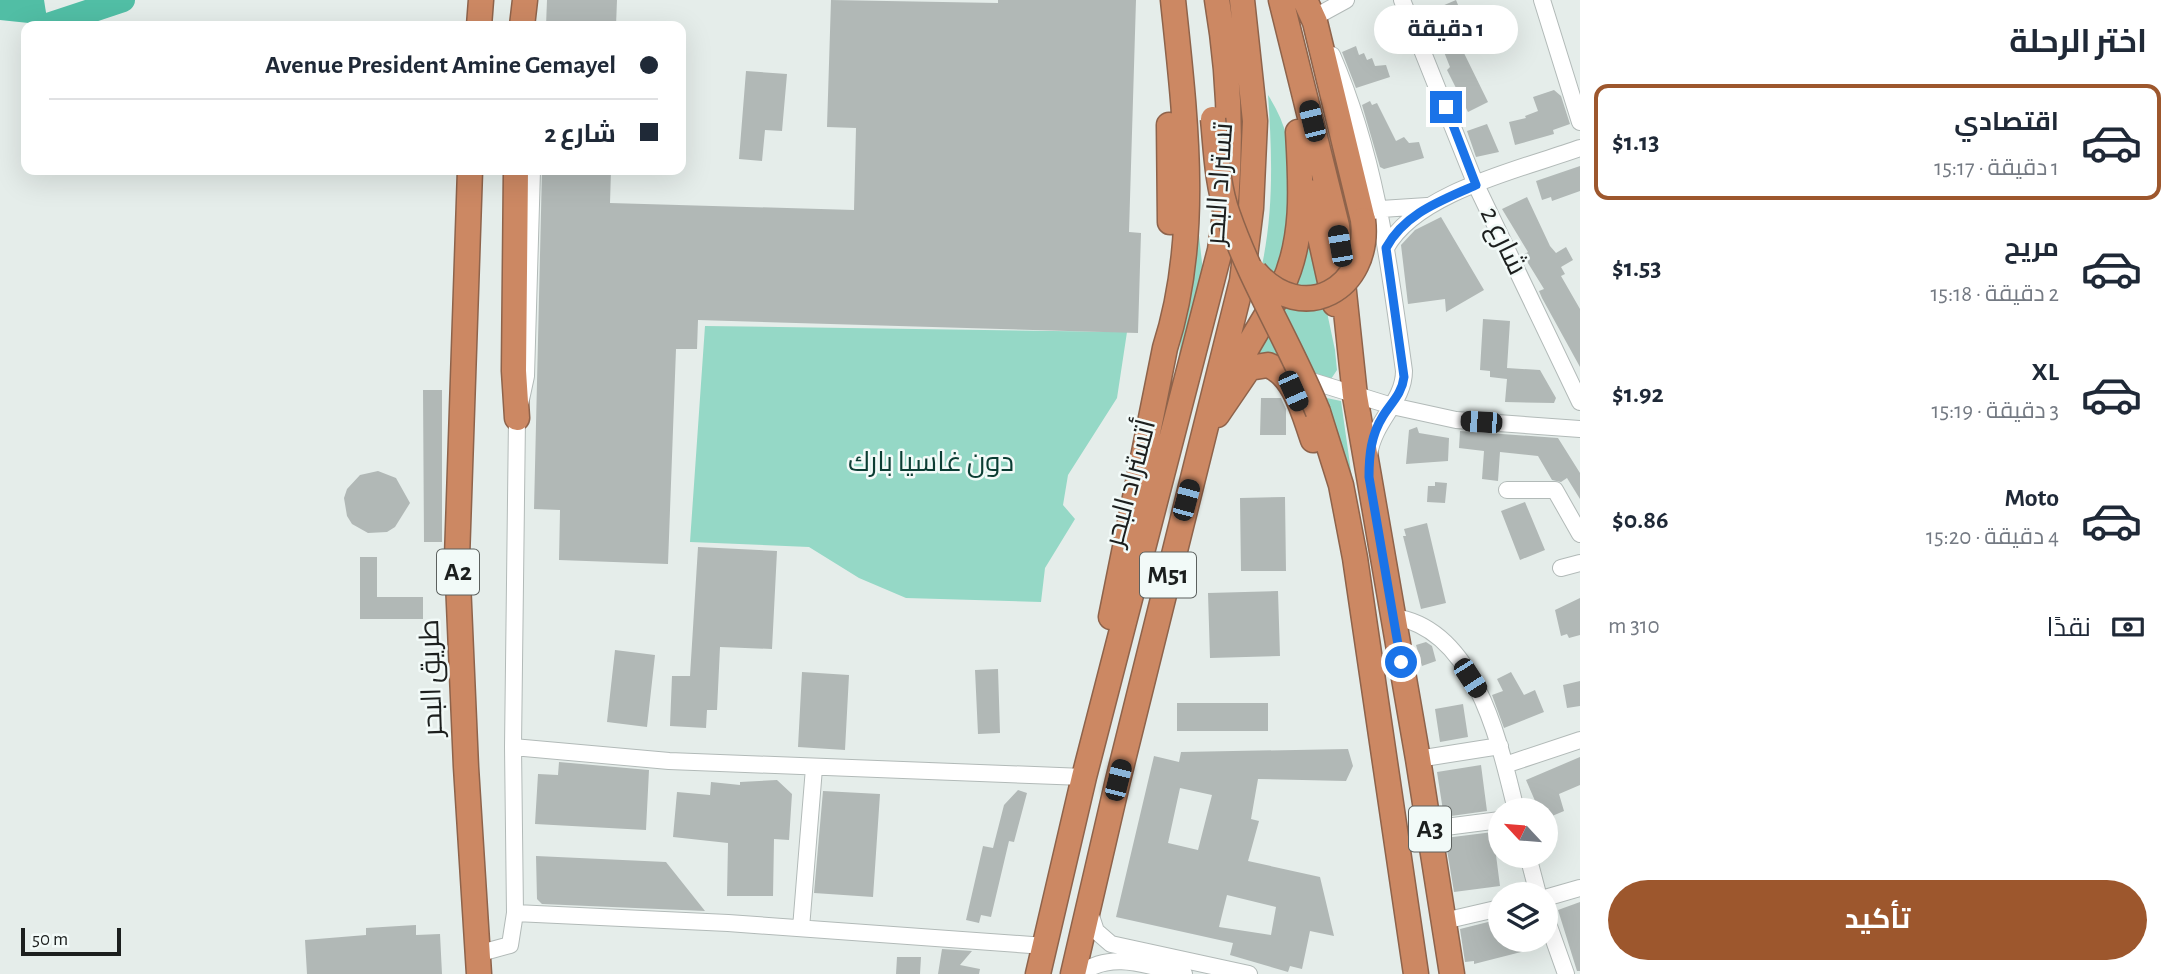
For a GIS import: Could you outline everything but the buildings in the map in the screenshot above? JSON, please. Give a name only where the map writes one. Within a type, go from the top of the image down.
[{"type":"highway","points":[[523,21],[525,0]]},
{"type":"highway","points":[[1157,0],[1169,121],[1171,194],[1165,348]]},
{"type":"highway","points":[[1114,667],[1109,626],[1165,348],[1177,311],[1187,162],[1173,0]]},
{"type":"highway","points":[[1200,0],[1223,196],[1244,257],[1299,365],[1318,412],[1345,508],[1375,692]]},
{"type":"highway","name":"أتستراد البحر","points":[[1038,974],[1084,777],[1216,275],[1227,206],[1228,106],[1217,0]]},
{"type":"highway","name":"تستراد البحر","points":[[1221,370],[1241,281],[1254,176],[1255,102],[1242,0]]},
{"type":"highway","points":[[1265,0],[1298,132],[1332,293],[1349,333]]},
{"type":"highway","points":[[1281,0],[1330,193],[1344,266],[1355,396],[1369,477]]},
{"type":"highway","points":[[1244,257],[1257,275],[1280,293],[1304,299],[1328,295],[1351,277],[1358,265],[1372,214],[1308,10]]},
{"type":"highway","points":[[1308,10],[1352,227],[1355,287],[1349,333]]},
{"type":"highway","points":[[1186,500],[1236,368],[1283,285],[1295,252],[1300,214],[1298,132]]},
{"type":"highway","name":"طريق البحر","points":[[470,175],[457,558],[478,964]]},
{"type":"highway","points":[[516,175],[513,370],[517,418]]},
{"type":"highway","points":[[1217,415],[1249,368],[1261,364],[1274,367],[1293,391],[1316,450],[1329,507],[1355,667],[1375,692]]},
{"type":"highway","name":"أتستراد البحر","points":[[1073,974],[1186,500],[1221,370]]},
{"type":"highway","name":"A3","points":[[1369,477],[1419,759],[1452,974]]},
{"type":"highway","name":"A3","points":[[1375,692],[1413,968]]},
{"type":"street","points":[[534,21],[536,0]]},
{"type":"street","points":[[1308,10],[1346,0]]},
{"type":"street","name":"شارع 2","points":[[1402,0],[1476,185],[1580,402]]},
{"type":"street","points":[[1542,0],[1580,122]]},
{"type":"street","points":[[1386,248],[1396,231],[1429,206],[1476,185],[1580,148]]},
{"type":"street","points":[[478,964],[510,945],[516,913],[513,747],[517,418],[526,376],[531,175]]},
{"type":"street","points":[[1369,477],[1373,438],[1401,390],[1404,370],[1386,248],[1372,214],[1429,206]]},
{"type":"street","points":[[1274,367],[1355,396],[1456,420],[1580,429]]},
{"type":"street","points":[[1507,490],[1555,490],[1580,534]]},
{"type":"street","points":[[1561,568],[1580,563]]},
{"type":"street","points":[[1394,617],[1424,628],[1451,650],[1487,705],[1513,798]]},
{"type":"street","points":[[1505,765],[1580,740]]},
{"type":"street","points":[[1419,759],[1500,746]]},
{"type":"street","points":[[513,747],[668,761],[1084,777]]},
{"type":"street","points":[[801,928],[814,768]]},
{"type":"street","points":[[1430,829],[1488,822]]},
{"type":"street","points":[[1558,894],[1580,888]]},
{"type":"street","points":[[1088,906],[1092,924],[1111,944],[1249,974]]},
{"type":"street","points":[[1444,920],[1488,911]]},
{"type":"street","points":[[516,913],[801,928],[1045,946]]},
{"type":"street","points":[[1558,952],[1566,974]]},
{"type":"street","points":[[1080,974],[1097,963],[1116,959],[1184,974]]},
{"type":"green space","points":[[1268,95],[1288,141],[1291,164],[1290,211],[1277,284],[1262,265],[1269,223],[1271,180]]},
{"type":"green space","points":[[1306,213],[1335,350],[1337,370],[1331,379],[1249,361]]},
{"type":"green space","points":[[1197,217],[1203,272],[1177,370]]},
{"type":"green space","name":"دون غاسيا بارك","points":[[705,326],[1127,332],[1117,398],[1068,475],[1063,505],[1075,519],[1045,568],[1041,602],[906,598],[859,578],[809,547],[690,542]]},
{"type":"green space","points":[[1317,396],[1341,401],[1360,535]]},
{"type":"shaded area","points":[[0,0],[44,0],[47,21],[0,20]]},
{"type":"waterway","points":[[60,21],[123,0]]},
{"type":"route","points":[[1401,662],[1369,477],[1371,445],[1376,430],[1401,390],[1404,377],[1386,248],[1396,231],[1415,215],[1476,185],[1446,107]]}]
